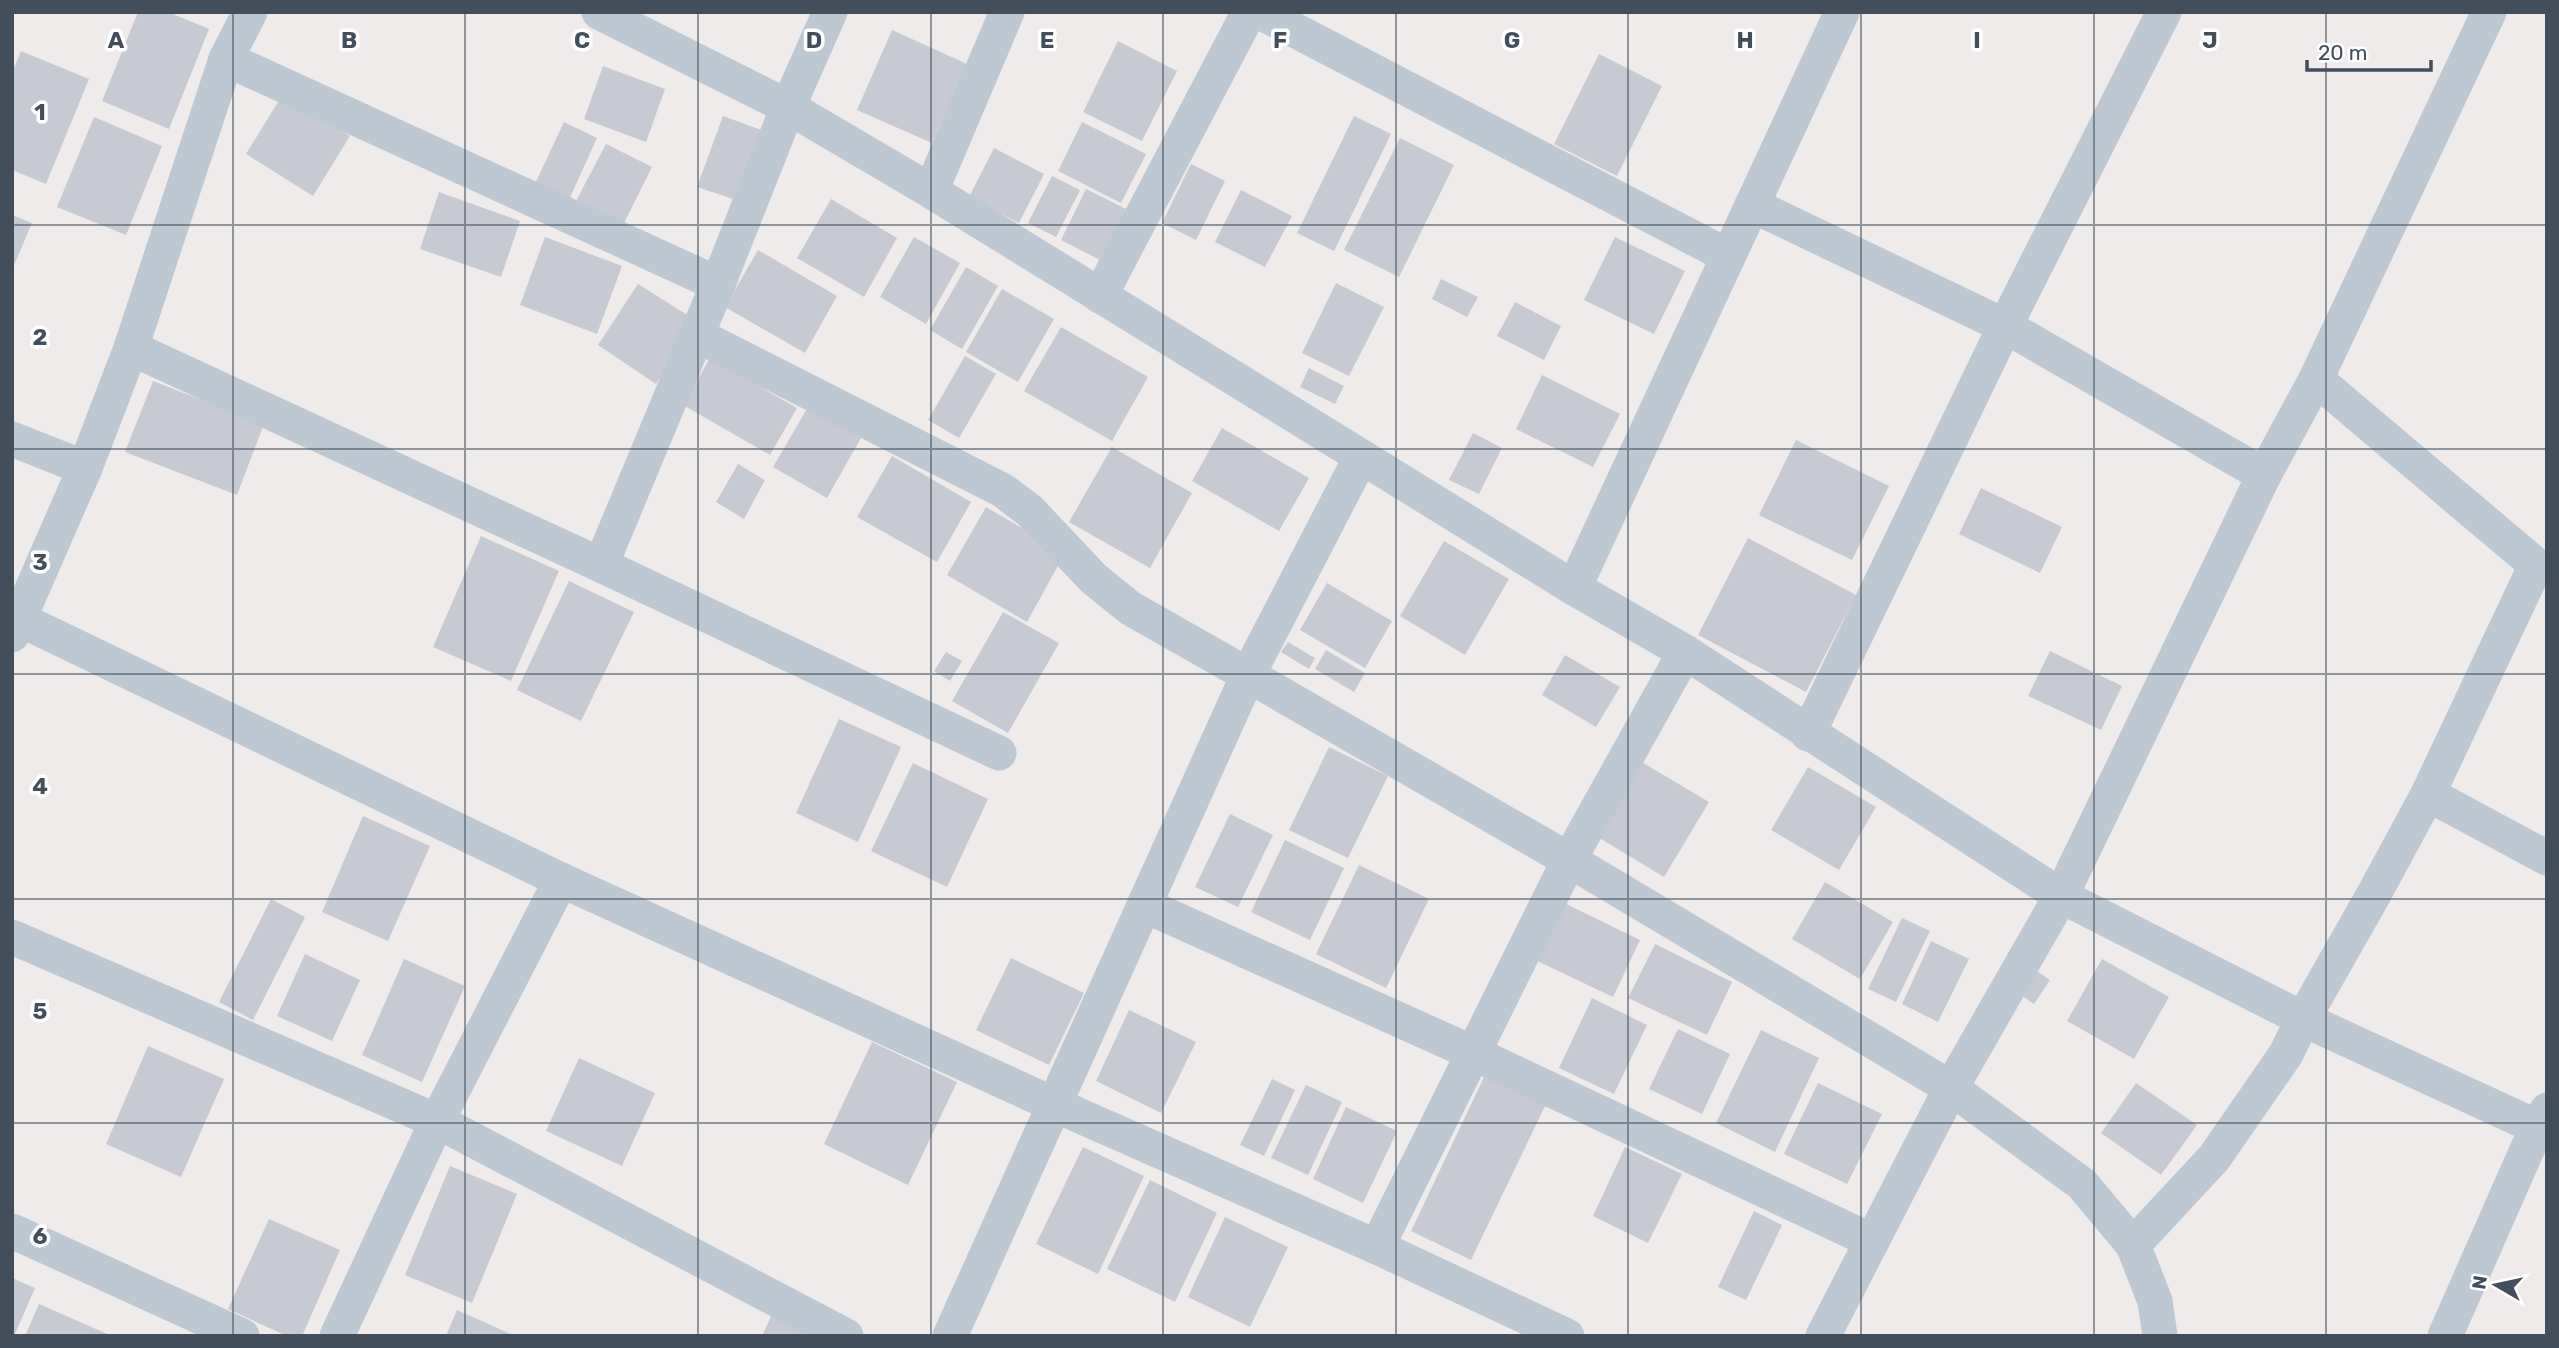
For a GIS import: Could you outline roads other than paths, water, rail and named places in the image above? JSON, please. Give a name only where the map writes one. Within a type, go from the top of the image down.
[{"type":"street","points":[[601,565],[719,284],[788,107],[830,12]]},
{"type":"street","points":[[931,191],[1007,12]]},
{"type":"street","points":[[1100,296],[1249,12]]},
{"type":"street","points":[[1260,12],[1728,256]]},
{"type":"street","points":[[1808,734],[2005,326],[2164,12]]},
{"type":"street","points":[[1823,1336],[1951,1088],[2061,896],[2264,475],[2316,379],[2489,12]]},
{"type":"street","points":[[1574,588],[1840,13]]},
{"type":"street","points":[[604,14],[788,107],[931,191],[1574,588],[1685,652],[2061,896],[2303,1019],[2542,1118],[2445,1336]]},
{"type":"street","points":[[239,16],[131,348],[85,468],[15,627],[561,880],[1053,1104],[1377,1247],[1567,1336]]},
{"type":"street","points":[[226,59],[719,284]]},
{"type":"street","points":[[1752,205],[2005,326],[2264,475]]},
{"type":"street","points":[[697,335],[1002,490],[1029,510],[1093,578],[1130,608],[1569,860],[1951,1088],[2082,1184],[2133,1245],[2155,1301],[2160,1336]]},
{"type":"street","points":[[131,348],[999,753]]},
{"type":"street","points":[[2133,1245],[2214,1158],[2286,1054],[2428,794],[2543,562],[2316,379]]},
{"type":"street","points":[[12,439],[85,468]]},
{"type":"street","points":[[950,1336],[1248,675],[1361,457]]},
{"type":"street","points":[[1377,1247],[1569,860],[1685,652]]},
{"type":"street","points":[[2428,794],[2547,858]]},
{"type":"street","points":[[337,1336],[437,1121],[561,880]]},
{"type":"street","points":[[1144,905],[1473,1053],[1872,1241]]},
{"type":"street","points":[[12,937],[437,1121],[846,1336]]},
{"type":"street","points":[[12,1231],[242,1336]]}]
